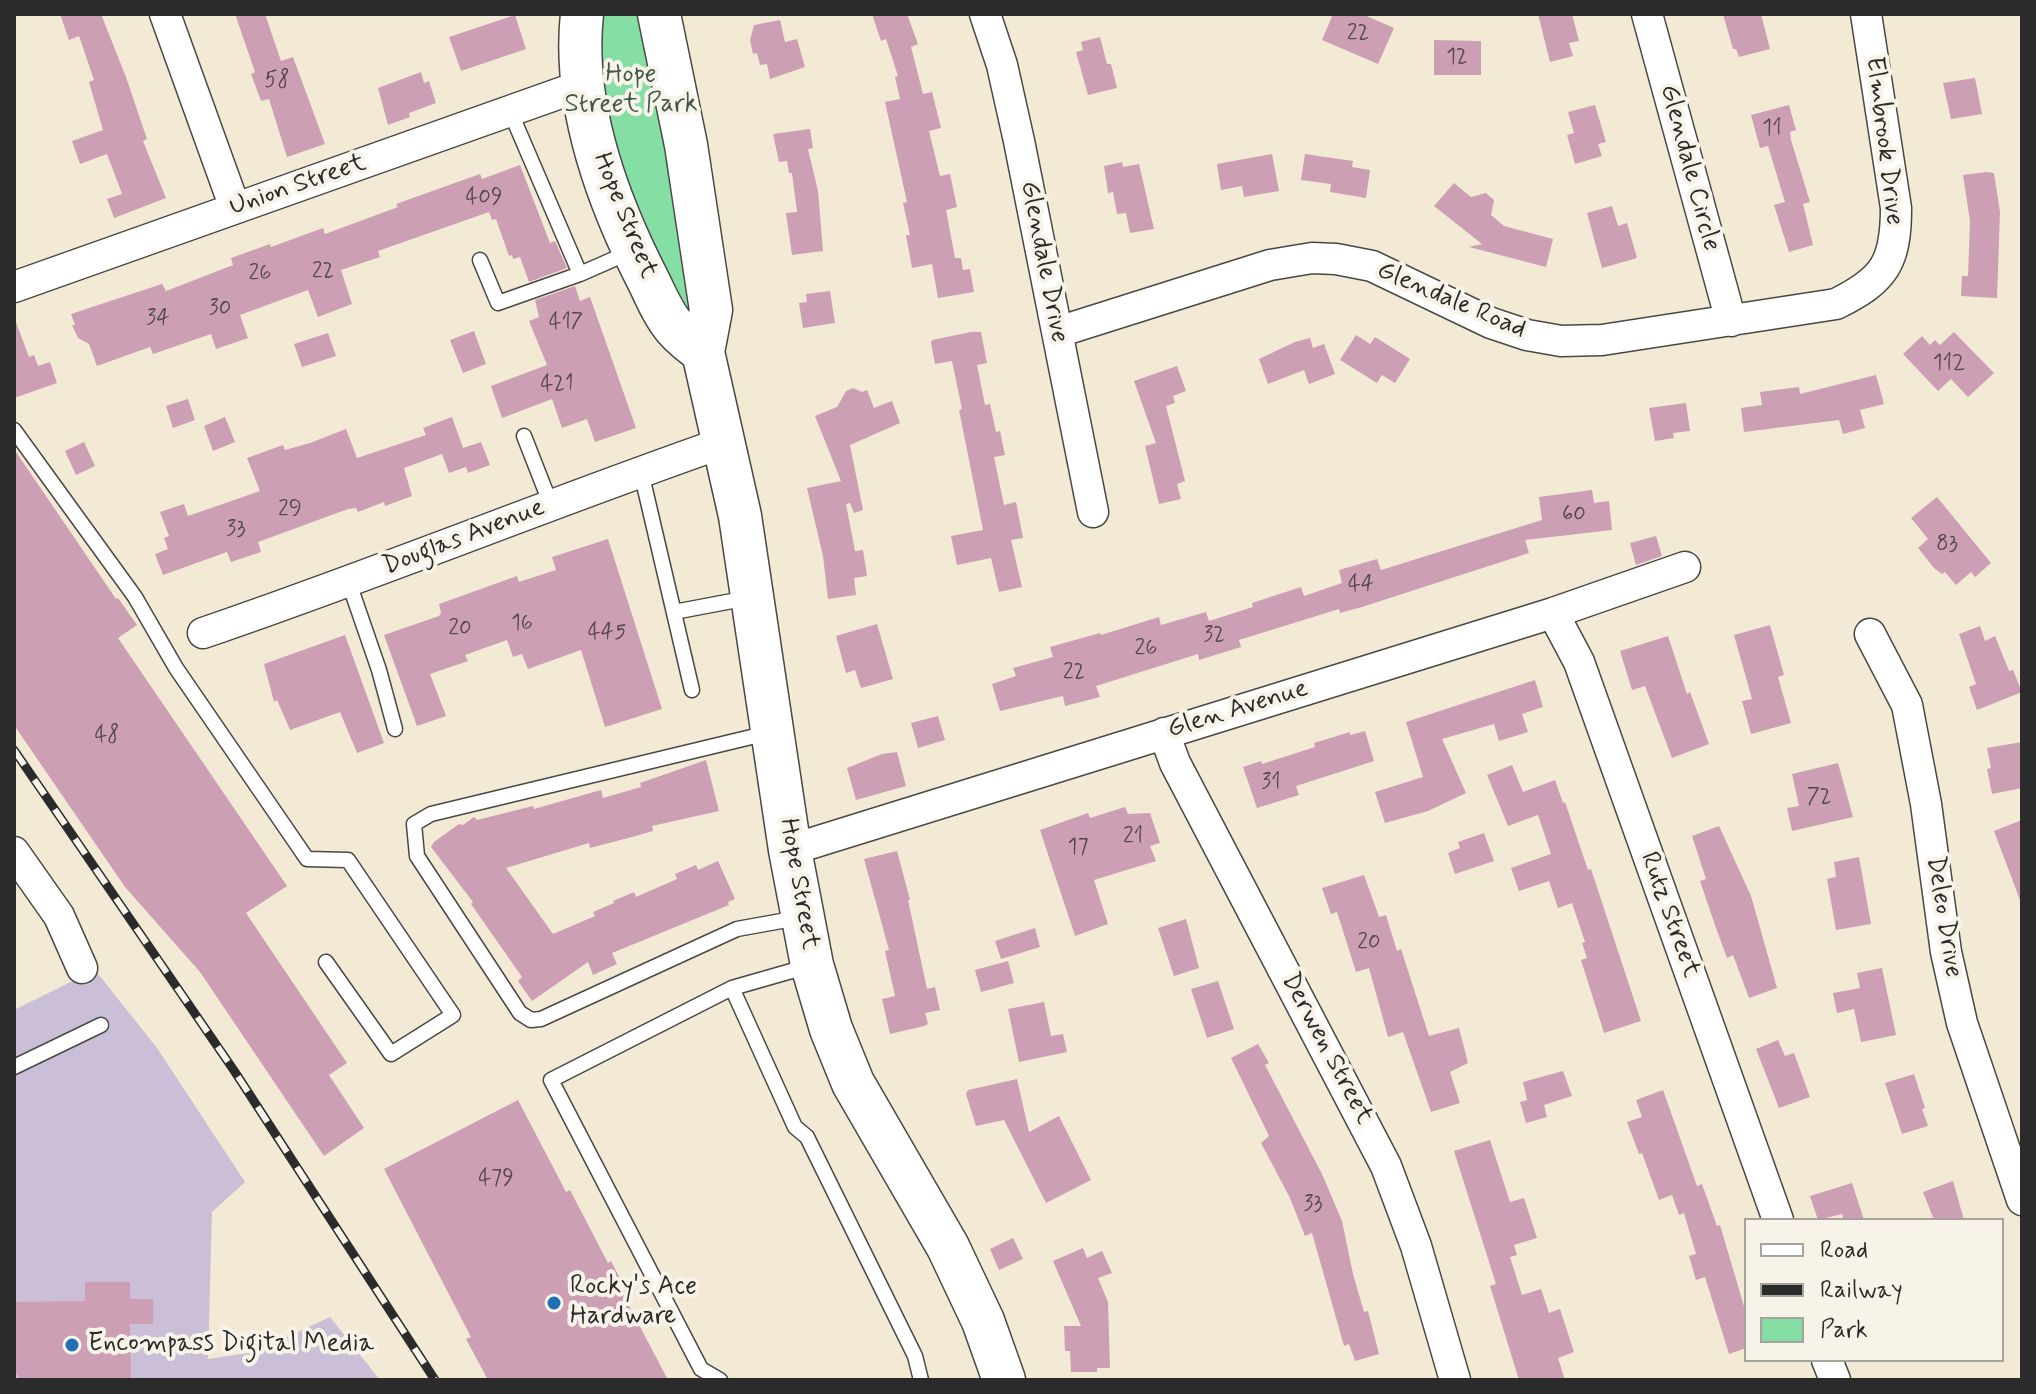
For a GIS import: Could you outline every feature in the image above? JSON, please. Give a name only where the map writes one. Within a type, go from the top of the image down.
[{"type":"main road","name":"Hope Street","points":[[582,14],[583,85],[604,177],[634,251],[675,328],[703,352]]},
{"type":"main road","name":"Hope Street","points":[[659,14],[686,145],[709,295],[710,323],[703,352],[740,516],[790,850],[812,965],[831,1029],[853,1083],[948,1247],[983,1321],[1004,1380]]},
{"type":"street","points":[[165,14],[235,208]]},
{"type":"street","name":"Glendale Drive","points":[[985,14],[1002,65],[1093,512]]},
{"type":"street","name":"Glendale Circle","points":[[1647,14],[1731,321]]},
{"type":"street","name":"Elmbrook Drive","points":[[1866,14],[1896,208],[1896,236],[1886,266]]},
{"type":"street","name":"Union Street","points":[[14,287],[583,85]]},
{"type":"street","name":"Glendale Road","points":[[1058,332],[1270,265],[1312,258],[1372,266],[1491,323],[1527,335],[1561,341],[1602,340],[1836,304],[1857,293],[1886,266]]},
{"type":"street","name":"Douglas Avenue","points":[[203,633],[349,583],[725,442]]},
{"type":"street","name":"Glen Avenue","points":[[790,850],[1553,613],[1685,567]]},
{"type":"street","name":"Rutz Street","points":[[1553,613],[1579,662],[1777,1218]]},
{"type":"street","name":"Deleo Drive","points":[[1870,634],[1907,705],[1926,804],[1946,952],[1962,1023],[2022,1200]]},
{"type":"street","name":"Derwen Street","points":[[1164,733],[1175,763],[1386,1166],[1416,1246],[1455,1380]]},
{"type":"street","points":[[14,852],[59,916],[82,968]]},
{"type":"lane","points":[[510,111],[580,274]]},
{"type":"lane","points":[[480,260],[498,303],[634,251]]},
{"type":"lane","points":[[14,430],[135,597],[176,668],[307,859],[348,860],[453,1015],[391,1054],[326,962]]},
{"type":"lane","points":[[524,436],[551,505]]},
{"type":"lane","points":[[641,472],[692,690]]},
{"type":"lane","points":[[349,583],[379,670],[395,729]]},
{"type":"lane","points":[[674,612],[752,598]]},
{"type":"lane","points":[[772,732],[431,814],[414,824],[414,839],[417,856],[520,1013],[531,1020],[541,1019],[737,929],[802,917]]},
{"type":"lane","points":[[720,1380],[701,1369],[551,1080],[732,988],[812,965]]},
{"type":"lane","points":[[732,988],[795,1127],[807,1137],[915,1356],[921,1380]]},
{"type":"lane","points":[[14,1067],[101,1025]]},
{"type":"shaded area","points":[[95,970],[157,1048],[245,1182],[212,1212],[208,1359],[254,1352],[330,1317],[380,1380],[14,1380],[14,1010]]},
{"type":"green space","name":"Hope Street Park","points":[[598,14],[642,14],[696,309],[684,315],[621,169],[602,92]]},
{"type":"building","points":[[60,14],[101,14],[147,139],[143,141],[166,198],[114,218],[107,199],[122,194],[107,154],[80,164],[72,141],[103,130],[89,82],[94,80],[79,36],[69,40]]},
{"type":"building","points":[[235,14],[265,14],[281,61],[293,57],[325,144],[287,157],[269,99],[261,101],[251,74],[255,72]]},
{"type":"building","points":[[872,14],[907,14],[918,44],[911,47],[923,94],[932,92],[941,128],[929,131],[940,176],[950,174],[957,207],[946,210],[955,258],[961,258],[963,270],[970,269],[974,292],[938,298],[932,264],[912,268],[906,235],[910,235],[903,203],[907,202],[885,102],[900,99],[895,77],[898,76],[886,39],[881,41]]},
{"type":"building","points":[[1333,14],[1362,14],[1394,28],[1378,64],[1322,40]]},
{"type":"building","points":[[1538,14],[1572,14],[1579,41],[1569,43],[1573,56],[1550,62]]},
{"type":"building","points":[[1723,14],[1761,14],[1770,49],[1739,57],[1733,49]]},
{"type":"building","points":[[515,15],[526,49],[461,71],[449,37]]},
{"type":"building","points":[[780,20],[785,42],[797,39],[805,67],[770,79],[767,64],[760,65],[757,53],[753,54],[750,40],[754,25]]},
{"type":"building","points":[[1100,37],[1117,88],[1088,95],[1076,52],[1083,50],[1081,42]]},
{"type":"building","points":[[1434,40],[1481,41],[1481,75],[1434,75]]},
{"type":"building","points":[[421,72],[424,83],[429,81],[436,103],[388,125],[378,88]]},
{"type":"building","points":[[1975,78],[1982,114],[1951,119],[1943,83]]},
{"type":"building","points":[[1595,105],[1606,142],[1598,144],[1602,156],[1575,164],[1567,135],[1574,133],[1568,112]]},
{"type":"building","points":[[1789,105],[1796,130],[1790,132],[1791,140],[1810,202],[1803,204],[1813,245],[1789,252],[1774,205],[1785,202],[1768,146],[1760,148],[1751,115]]},
{"type":"building","points":[[810,129],[813,148],[808,149],[818,191],[823,251],[792,255],[786,213],[797,212],[792,173],[789,173],[787,161],[779,162],[773,134]]},
{"type":"building","points":[[1272,154],[1279,191],[1244,197],[1242,186],[1221,190],[1217,164]]},
{"type":"building","points":[[1305,154],[1353,161],[1352,167],[1370,170],[1366,198],[1330,192],[1331,184],[1301,180]]},
{"type":"building","points":[[1122,162],[1123,167],[1139,164],[1154,229],[1130,233],[1126,213],[1117,214],[1113,192],[1108,193],[1104,166]]},
{"type":"building","points":[[520,165],[550,243],[555,241],[567,268],[529,282],[520,257],[513,259],[512,255],[509,256],[496,219],[492,220],[489,212],[378,251],[380,257],[341,270],[352,304],[318,317],[308,290],[240,315],[248,338],[216,349],[211,334],[153,354],[150,347],[97,366],[89,344],[78,338],[72,325],[75,325],[71,314],[162,284],[166,291],[233,265],[231,258],[270,244],[271,247],[323,228],[325,234],[480,174],[482,179]]},
{"type":"building","points":[[1994,173],[2000,212],[1997,298],[1961,296],[1962,276],[1968,276],[1970,221],[1963,175]]},
{"type":"building","points":[[1454,183],[1471,197],[1486,193],[1494,200],[1491,215],[1504,226],[1553,239],[1546,267],[1469,247],[1482,244],[1434,206]]},
{"type":"building","points":[[1612,206],[1618,226],[1627,223],[1637,258],[1602,268],[1587,213]]},
{"type":"building","points":[[575,286],[580,301],[590,297],[636,428],[595,442],[587,419],[562,428],[552,399],[502,418],[491,386],[547,365],[529,321],[539,317],[535,300]]},
{"type":"building","points":[[830,291],[835,323],[803,328],[799,303],[807,302],[806,294]]},
{"type":"building","points":[[14,322],[29,357],[34,355],[38,366],[50,362],[57,383],[14,398]]},
{"type":"building","points":[[474,331],[486,364],[463,373],[450,340]]},
{"type":"building","points":[[981,332],[987,363],[977,365],[985,405],[990,404],[1005,455],[994,457],[1004,505],[1016,502],[1023,538],[1011,540],[1022,587],[999,592],[991,558],[957,565],[951,536],[983,530],[952,361],[935,364],[931,343],[932,340]]},
{"type":"building","points":[[1954,332],[1994,373],[1968,397],[1951,379],[1938,391],[1903,354],[1922,336],[1930,345],[1935,340],[1940,345]]},
{"type":"building","points":[[328,333],[336,356],[302,367],[294,344]]},
{"type":"building","points":[[1356,335],[1370,344],[1375,337],[1410,359],[1395,383],[1382,375],[1377,383],[1340,360]]},
{"type":"building","points":[[1310,338],[1313,348],[1324,344],[1335,374],[1309,384],[1304,370],[1268,384],[1259,359]]},
{"type":"building","points":[[1177,366],[1186,391],[1173,396],[1175,403],[1166,406],[1185,481],[1177,484],[1181,499],[1159,504],[1145,446],[1156,443],[1134,381]]},
{"type":"building","points":[[1876,375],[1884,404],[1860,410],[1865,428],[1843,434],[1839,420],[1744,432],[1741,408],[1762,405],[1760,392],[1799,387],[1800,394]]},
{"type":"building","points":[[853,388],[862,392],[867,390],[874,408],[892,401],[900,423],[850,445],[863,510],[854,513],[850,503],[846,504],[855,551],[863,550],[867,576],[854,578],[856,595],[828,599],[823,556],[807,488],[841,481],[815,416],[837,407],[846,391]]},
{"type":"building","points":[[188,399],[195,420],[173,428],[166,406]]},
{"type":"building","points":[[1686,403],[1690,431],[1673,433],[1674,438],[1655,441],[1649,408]]},
{"type":"building","points":[[225,417],[235,442],[213,451],[204,426]]},
{"type":"building","points":[[452,417],[463,448],[481,442],[490,465],[468,473],[466,467],[449,473],[442,454],[404,468],[412,496],[358,512],[356,508],[348,509],[258,542],[261,552],[231,562],[227,552],[163,575],[155,554],[168,549],[164,538],[169,536],[160,512],[184,504],[188,516],[260,491],[247,458],[283,445],[285,450],[310,443],[346,429],[357,458],[426,435],[423,428]]},
{"type":"building","points":[[84,442],[95,466],[76,475],[65,451]]},
{"type":"building","points":[[14,449],[137,625],[118,638],[287,886],[246,913],[347,1063],[329,1075],[364,1128],[324,1156],[200,972],[125,887],[14,725]]},
{"type":"building","points":[[1592,490],[1594,503],[1609,501],[1612,530],[1525,540],[1529,553],[1362,607],[1340,613],[1339,609],[1239,640],[1241,647],[1199,660],[1198,654],[1096,686],[1100,697],[1065,706],[1063,696],[1000,711],[992,684],[1016,676],[1013,668],[1053,657],[1050,647],[1159,617],[1161,625],[1206,612],[1209,621],[1301,587],[1304,596],[1342,583],[1339,570],[1377,559],[1381,570],[1542,520],[1539,497]]},
{"type":"building","points":[[1937,497],[1991,563],[1975,577],[1971,572],[1956,585],[1945,572],[1942,574],[1934,568],[1918,548],[1928,539],[1911,518]]},
{"type":"building","points":[[1656,536],[1662,556],[1636,565],[1630,543]]},
{"type":"building","points":[[608,539],[662,709],[605,727],[581,650],[528,669],[522,654],[513,657],[507,640],[465,655],[468,661],[430,674],[446,716],[417,726],[384,635],[439,616],[439,604],[517,576],[519,582],[556,570],[552,557]]},
{"type":"building","points":[[877,624],[893,679],[861,688],[855,670],[846,673],[836,636]]},
{"type":"building","points":[[1770,625],[1784,675],[1778,677],[1791,723],[1751,734],[1742,701],[1752,699],[1734,635]]},
{"type":"building","points":[[1980,626],[1985,641],[1995,636],[2009,671],[2013,670],[2022,692],[1977,710],[1969,687],[1976,684],[1959,634]]},
{"type":"building","points":[[345,635],[384,743],[357,753],[340,712],[290,730],[277,700],[274,702],[264,664]]},
{"type":"building","points":[[1668,636],[1687,694],[1690,692],[1709,744],[1672,758],[1645,686],[1632,690],[1620,651]]},
{"type":"building","points":[[1535,680],[1543,707],[1522,714],[1528,732],[1499,741],[1494,724],[1442,739],[1466,793],[1428,811],[1385,823],[1375,792],[1423,777],[1406,722]]},
{"type":"building","points":[[938,716],[945,740],[918,748],[911,723]]},
{"type":"building","points":[[1365,731],[1374,761],[1296,786],[1299,795],[1257,808],[1243,767],[1315,747],[1314,743],[1350,732],[1350,735]]},
{"type":"building","points":[[2022,742],[2022,788],[1992,794],[1987,748]]},
{"type":"building","points":[[897,752],[906,786],[856,800],[847,768],[882,754]]},
{"type":"building","points":[[706,760],[719,811],[652,826],[653,831],[590,848],[589,843],[506,868],[553,934],[595,916],[593,912],[613,901],[634,892],[636,897],[677,879],[675,874],[696,865],[698,870],[718,861],[735,899],[728,902],[729,905],[612,953],[617,964],[593,975],[588,962],[532,1001],[518,981],[522,977],[471,904],[473,902],[431,847],[434,842],[474,817],[477,820],[533,806],[534,809],[601,790],[603,798],[641,787],[640,783]]},
{"type":"building","points":[[1838,763],[1853,817],[1792,831],[1787,808],[1799,806],[1792,774]]},
{"type":"building","points":[[1512,765],[1523,792],[1555,780],[1588,870],[1591,869],[1641,1021],[1604,1033],[1581,960],[1587,958],[1582,943],[1585,942],[1572,903],[1558,908],[1549,881],[1519,891],[1511,868],[1551,854],[1538,815],[1508,826],[1487,775]]},
{"type":"building","points":[[1125,807],[1128,814],[1150,813],[1160,843],[1150,846],[1156,861],[1094,880],[1108,924],[1075,936],[1040,830],[1088,813],[1090,818]]},
{"type":"building","points":[[2022,820],[2022,900],[2020,900],[1994,831]]},
{"type":"building","points":[[1719,826],[1751,896],[1777,988],[1749,998],[1733,955],[1727,958],[1716,928],[1700,881],[1706,879],[1692,836]]},
{"type":"building","points":[[1484,833],[1494,861],[1455,874],[1448,853],[1460,848],[1458,842]]},
{"type":"building","points":[[897,851],[927,989],[935,987],[940,1010],[925,1013],[928,1024],[924,1026],[890,1034],[882,999],[895,996],[885,951],[889,950],[864,859]]},
{"type":"building","points":[[1859,857],[1871,924],[1836,930],[1827,879],[1836,877],[1834,862]]},
{"type":"building","points":[[1364,875],[1379,917],[1386,915],[1397,951],[1401,949],[1429,1036],[1459,1028],[1468,1063],[1450,1072],[1460,1103],[1431,1112],[1403,1032],[1388,1037],[1369,968],[1356,972],[1337,912],[1331,914],[1322,888]]},
{"type":"building","points":[[1186,919],[1199,968],[1174,976],[1158,928]]},
{"type":"building","points":[[1035,928],[1040,947],[1001,959],[995,941]]},
{"type":"building","points":[[1008,961],[1014,983],[981,992],[975,970]]},
{"type":"building","points":[[1882,968],[1896,1035],[1861,1042],[1854,1009],[1837,1013],[1833,993],[1860,988],[1857,973]]},
{"type":"building","points":[[1218,981],[1234,1029],[1207,1038],[1191,989]]},
{"type":"building","points":[[1044,1002],[1051,1036],[1063,1034],[1067,1052],[1019,1062],[1008,1009]]},
{"type":"building","points":[[1778,1040],[1785,1056],[1794,1053],[1810,1097],[1779,1108],[1756,1049]]},
{"type":"building","points":[[1258,1044],[1269,1063],[1265,1065],[1322,1174],[1342,1221],[1353,1274],[1364,1312],[1368,1311],[1379,1354],[1355,1361],[1349,1344],[1344,1346],[1312,1233],[1305,1236],[1290,1198],[1261,1143],[1269,1136],[1231,1058]]},
{"type":"building","points":[[1563,1071],[1572,1096],[1544,1105],[1547,1117],[1526,1123],[1520,1102],[1527,1100],[1523,1082]]},
{"type":"building","points":[[1914,1074],[1928,1126],[1902,1134],[1885,1083]]},
{"type":"building","points":[[1017,1079],[1029,1132],[1059,1116],[1091,1180],[1046,1203],[1004,1120],[976,1126],[966,1094],[968,1090]]},
{"type":"building","points":[[1663,1090],[1697,1186],[1702,1184],[1717,1226],[1720,1225],[1744,1306],[1744,1349],[1729,1354],[1705,1277],[1696,1280],[1689,1256],[1696,1254],[1684,1213],[1679,1215],[1672,1195],[1659,1200],[1642,1153],[1639,1154],[1627,1122],[1642,1117],[1636,1100]]},
{"type":"building","points":[[518,1100],[566,1192],[570,1190],[608,1263],[611,1261],[631,1300],[627,1302],[668,1380],[488,1380],[466,1339],[471,1337],[384,1169]]},
{"type":"building","points":[[1490,1140],[1510,1202],[1524,1198],[1537,1238],[1514,1245],[1517,1255],[1510,1257],[1522,1295],[1541,1289],[1549,1313],[1560,1309],[1574,1352],[1558,1358],[1565,1380],[1519,1380],[1490,1286],[1496,1284],[1454,1151]]},
{"type":"building","points":[[1953,1181],[1963,1218],[1933,1218],[1923,1192]]},
{"type":"building","points":[[1852,1183],[1863,1218],[1843,1218],[1842,1214],[1817,1218],[1810,1196]]},
{"type":"building","points":[[1013,1238],[1023,1259],[999,1270],[990,1249]]},
{"type":"building","points":[[1083,1248],[1087,1258],[1102,1251],[1112,1273],[1098,1278],[1108,1302],[1110,1368],[1097,1368],[1097,1372],[1071,1372],[1070,1351],[1065,1351],[1064,1326],[1081,1326],[1053,1261]]},
{"type":"building","name":"Encompass Digital Media","points":[[85,1282],[130,1282],[130,1299],[153,1299],[153,1324],[130,1324],[131,1380],[20,1380],[14,1369],[14,1302],[85,1301]]},
{"type":"railway","points":[[14,750],[235,1072],[435,1380]]},
{"type":"place","name":"Rocky's Ace Hardware","points":[[554,1303]]},
{"type":"place","name":"Encompass Digital Media","points":[[72,1345]]}]
